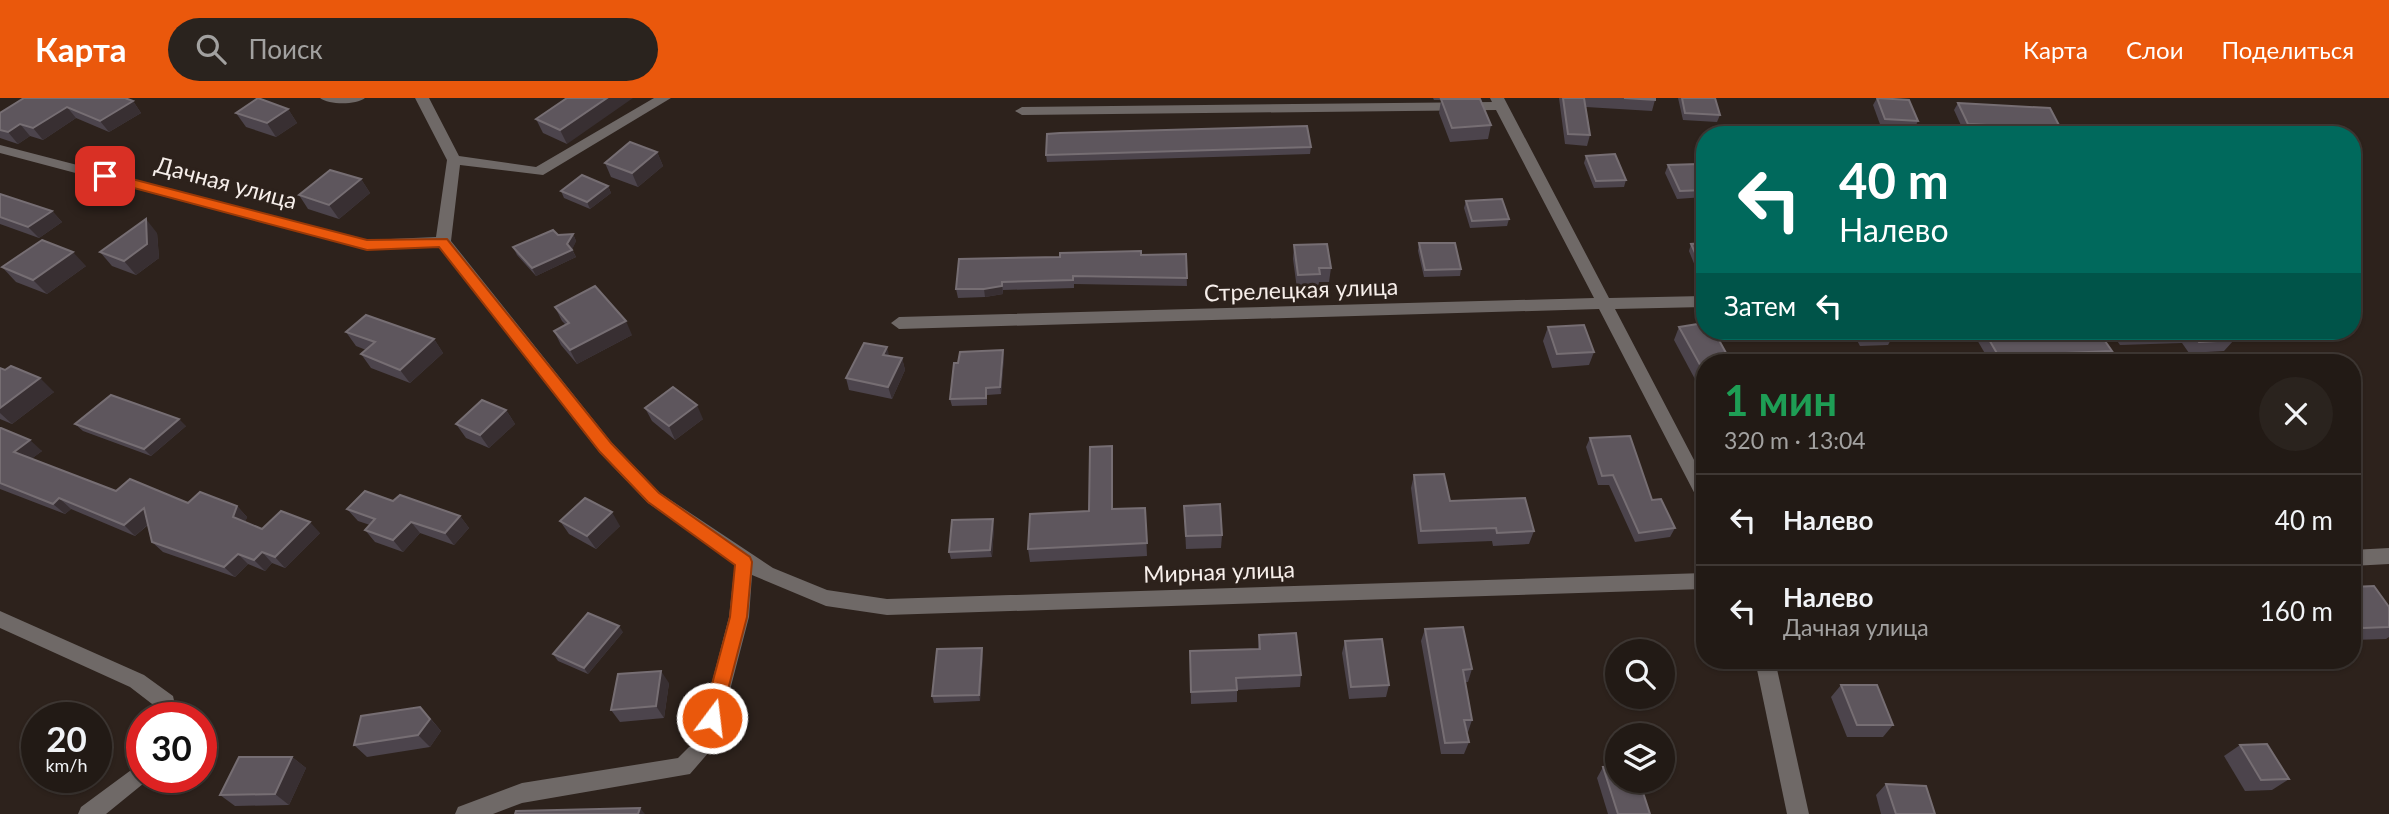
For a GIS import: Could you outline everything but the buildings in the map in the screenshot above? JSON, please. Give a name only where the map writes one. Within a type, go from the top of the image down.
[{"type":"street","points":[[327,98],[358,98]]},
{"type":"street","points":[[422,98],[454,160],[443,242]]},
{"type":"street","points":[[454,160],[538,172],[664,98]]},
{"type":"street","points":[[1022,111],[1499,102],[1607,304],[1696,479]]},
{"type":"street","name":"Дачная улица","points":[[0,149],[367,245],[443,242]]},
{"type":"street","name":"Мирная улица","points":[[443,242],[606,448],[654,498],[744,562],[826,598],[887,607],[1696,581]]},
{"type":"street","name":"Стрелецкая улица","points":[[899,323],[1696,301]]},
{"type":"street","points":[[2361,558],[2389,556]]},
{"type":"street","points":[[467,813],[522,793],[682,767],[706,744],[739,617],[744,562]]},
{"type":"street","points":[[0,618],[136,681],[166,702]]},
{"type":"street","points":[[1767,669],[1798,814]]},
{"type":"street","points":[[89,814],[126,785]]},
{"type":"route","points":[[105,176],[367,245],[443,242],[606,448],[654,498],[744,562],[739,617],[712,718]]}]
